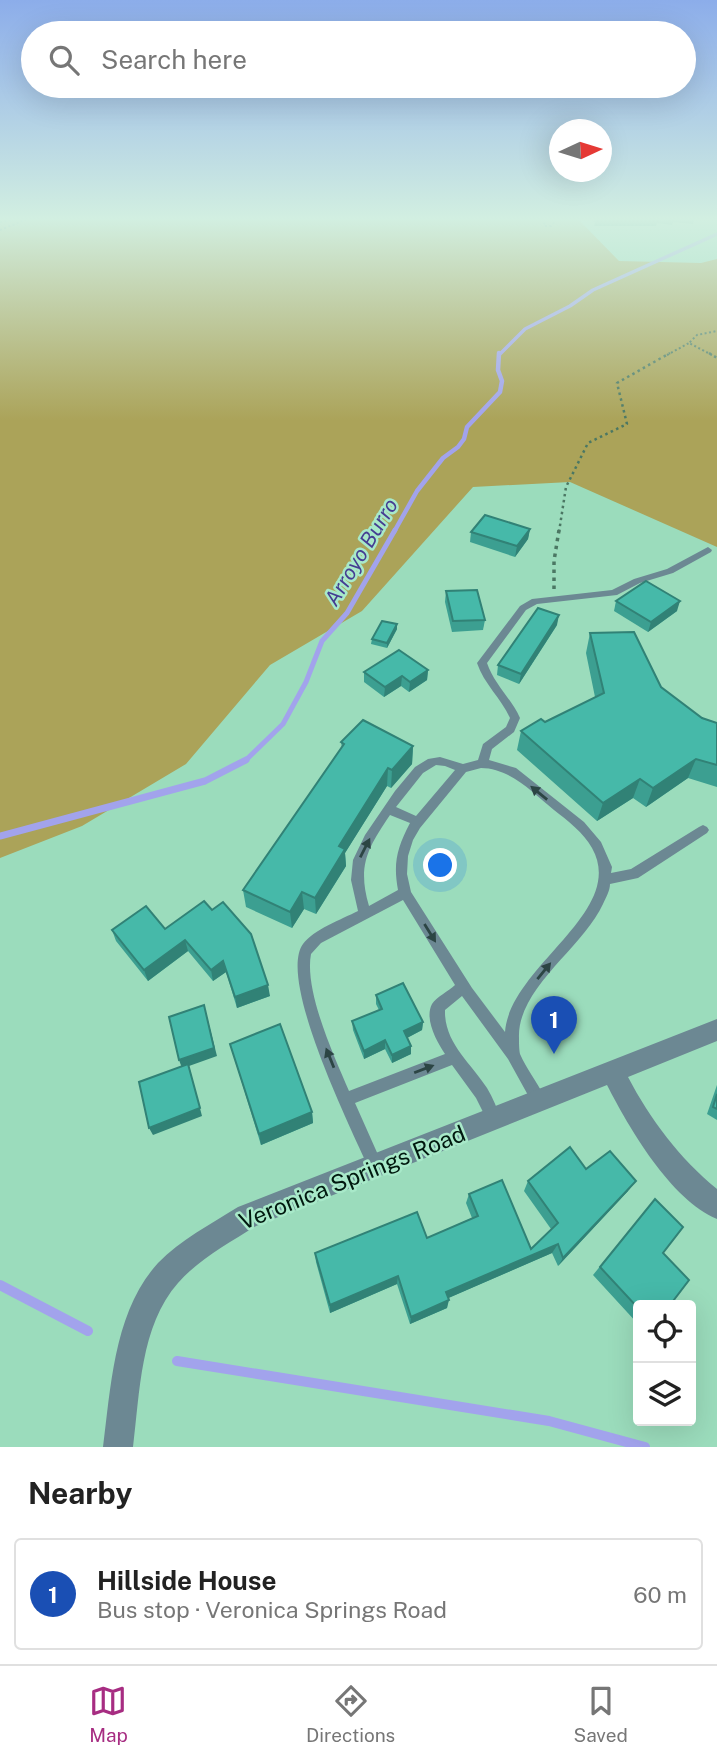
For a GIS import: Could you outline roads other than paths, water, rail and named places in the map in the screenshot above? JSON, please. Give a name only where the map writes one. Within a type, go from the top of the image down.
[{"type":"street","name":"Veronica Springs Road","points":[[118,1447],[142,1311],[166,1275],[191,1252],[247,1216],[717,1030]]},
{"type":"street","points":[[613,1073],[654,1139],[717,1206]]},
{"type":"lane","points":[[482,764],[487,747],[510,729],[515,718],[510,703],[485,676],[482,663],[523,608],[536,601],[555,597],[614,593],[637,581],[670,571],[708,550]]},
{"type":"lane","points":[[365,913],[358,891],[359,856],[388,809],[418,771],[427,764],[443,761],[462,769]]},
{"type":"lane","points":[[513,1054],[511,1028],[516,1010],[528,991],[588,918],[604,893],[606,862],[597,845],[582,828],[512,771],[499,765],[482,764],[462,769],[408,835],[400,856],[400,876],[405,892],[464,987],[513,1054],[540,1101]]},
{"type":"lane","points":[[388,809],[419,821]]},
{"type":"lane","points":[[607,879],[634,874],[703,830]]},
{"type":"lane","points":[[375,1166],[312,1012],[302,964],[305,948],[316,939],[405,892]]},
{"type":"lane","points":[[464,987],[438,1007],[436,1020],[439,1032],[482,1092],[494,1119]]},
{"type":"lane","points":[[347,1099],[456,1057]]},
{"type":"waterway","name":"Arroyo Burro","points":[[499,355],[525,329],[603,286]]},
{"type":"waterway","name":"Arroyo Burro","points":[[394,532],[417,491],[443,458],[458,447],[464,439],[467,427],[500,392],[502,381],[498,370],[499,353]]},
{"type":"waterway","name":"Arroyo Burro","points":[[245,761],[283,724],[306,682],[322,641],[347,613],[395,530]]},
{"type":"waterway","name":"Arroyo Burro","points":[[0,836],[205,781],[246,760]]},
{"type":"waterway","points":[[0,1285],[88,1331]]},
{"type":"waterway","points":[[177,1361],[549,1421],[645,1447]]},
{"type":"place","name":"Hillside House","points":[[554,1054]]}]
